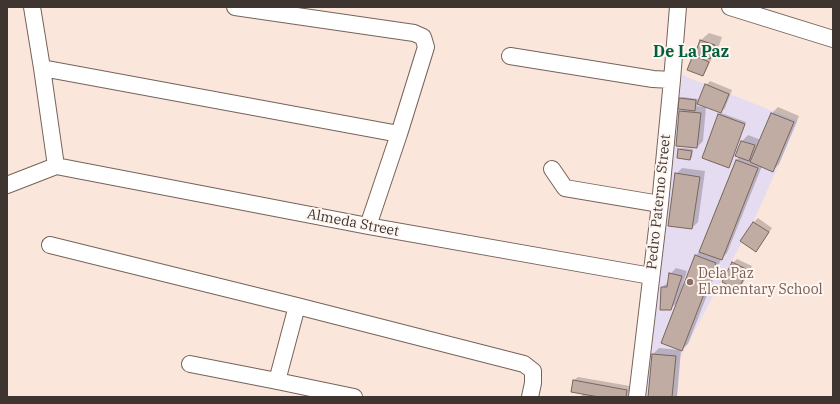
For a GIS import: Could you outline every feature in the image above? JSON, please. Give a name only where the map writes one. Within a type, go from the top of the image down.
[{"type":"street","points":[[7,185],[56,166],[32,7]]},
{"type":"street","points":[[234,7],[414,33],[423,38],[426,47],[368,226]]},
{"type":"street","name":"Pedro Paterno Street","points":[[637,397],[660,204],[678,7]]},
{"type":"street","points":[[730,7],[833,39]]},
{"type":"street","points":[[510,56],[653,79],[672,80]]},
{"type":"street","points":[[42,68],[399,134]]},
{"type":"street","name":"Almeda Street","points":[[56,166],[368,226],[651,276]]},
{"type":"street","points":[[552,169],[565,188],[660,204]]},
{"type":"street","points":[[50,245],[298,306],[524,364],[533,371],[534,383],[530,397]]},
{"type":"street","points":[[277,381],[298,306]]},
{"type":"street","points":[[190,364],[354,397]]},
{"type":"shaded area","name":"Dela Paz Elementary School","points":[[682,75],[798,121],[756,216],[680,358],[677,397],[645,397],[652,348]]},
{"type":"building","points":[[700,40],[715,45],[710,59],[695,54]]},
{"type":"building","points":[[693,55],[709,62],[703,76],[687,70]]},
{"type":"building","points":[[705,84],[729,94],[721,113],[697,104]]},
{"type":"building","points":[[679,98],[696,100],[695,111],[678,109]]},
{"type":"building","points":[[679,111],[701,113],[697,148],[676,146]]},
{"type":"building","points":[[771,113],[794,122],[773,172],[750,162]]},
{"type":"building","points":[[718,114],[745,124],[729,168],[702,158]]},
{"type":"building","points":[[741,141],[755,145],[749,161],[735,156]]},
{"type":"building","points":[[678,149],[692,151],[690,160],[677,158]]},
{"type":"building","points":[[736,160],[758,168],[722,260],[699,252]]},
{"type":"building","points":[[675,173],[700,177],[692,229],[668,226]]},
{"type":"building","points":[[753,222],[769,232],[756,252],[740,241]]},
{"type":"building","points":[[695,255],[716,263],[682,351],[661,343]]},
{"type":"building","points":[[732,262],[748,270],[738,290],[722,282]]},
{"type":"building","points":[[669,273],[682,276],[671,310],[660,310],[661,287],[667,287]]},
{"type":"building","points":[[652,354],[676,356],[672,397],[648,397]]},
{"type":"building","points":[[573,380],[627,390],[626,397],[599,397],[571,392]]},
{"type":"place","name":"Dela Paz Elementary School","points":[[690,282]]},
{"type":"district","name":"De La Paz","points":[[691,52]]}]
